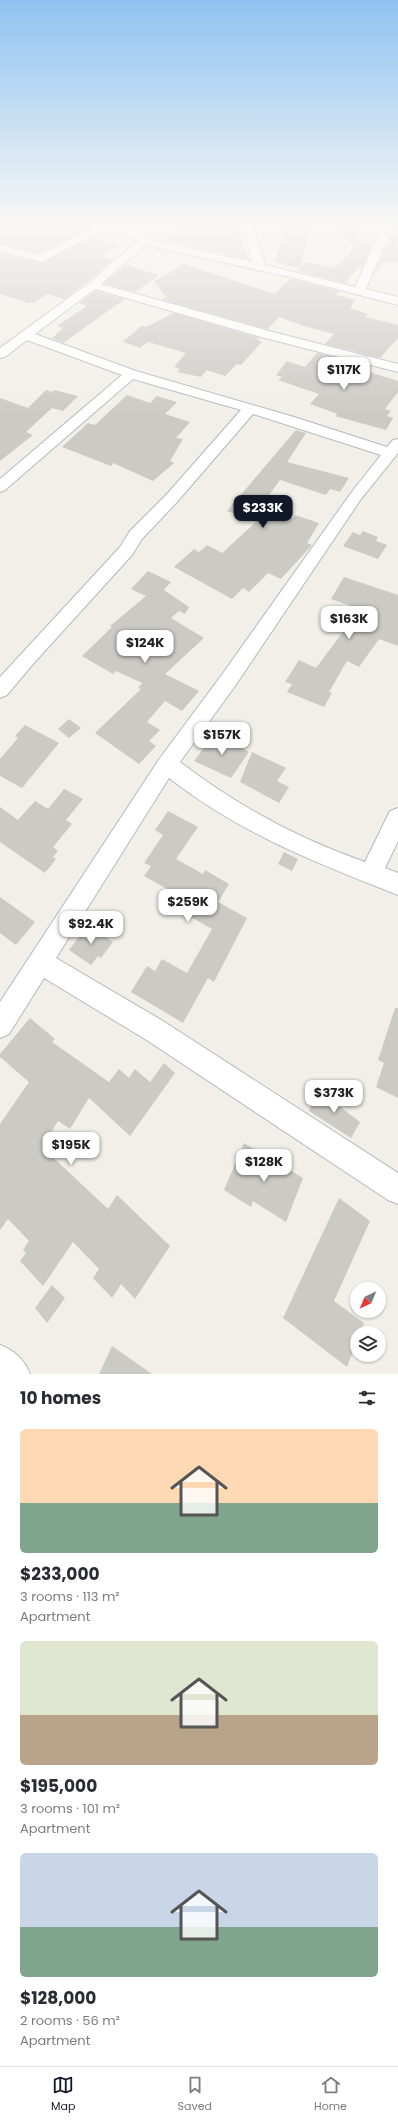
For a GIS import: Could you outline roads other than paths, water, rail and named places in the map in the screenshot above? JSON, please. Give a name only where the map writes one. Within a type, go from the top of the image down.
[{"type":"street","points":[[0,354],[90,287]]},
{"type":"street","points":[[100,287],[258,332],[398,368]]},
{"type":"street","points":[[344,287],[398,301]]},
{"type":"street","points":[[359,291],[361,287]]},
{"type":"street","points":[[0,1025],[167,764],[228,681],[356,496],[394,448],[250,410],[131,374],[26,335]]},
{"type":"street","points":[[0,487],[131,374]]},
{"type":"street","points":[[0,690],[26,659],[126,551],[136,536],[172,498],[250,410]]},
{"type":"street","points":[[167,764],[184,778],[262,828],[324,856],[398,884]]},
{"type":"street","points":[[371,874],[398,818]]},
{"type":"street","points":[[41,963],[154,1030],[398,1190]]},
{"type":"street","points":[[0,1361],[14,1374]]}]
